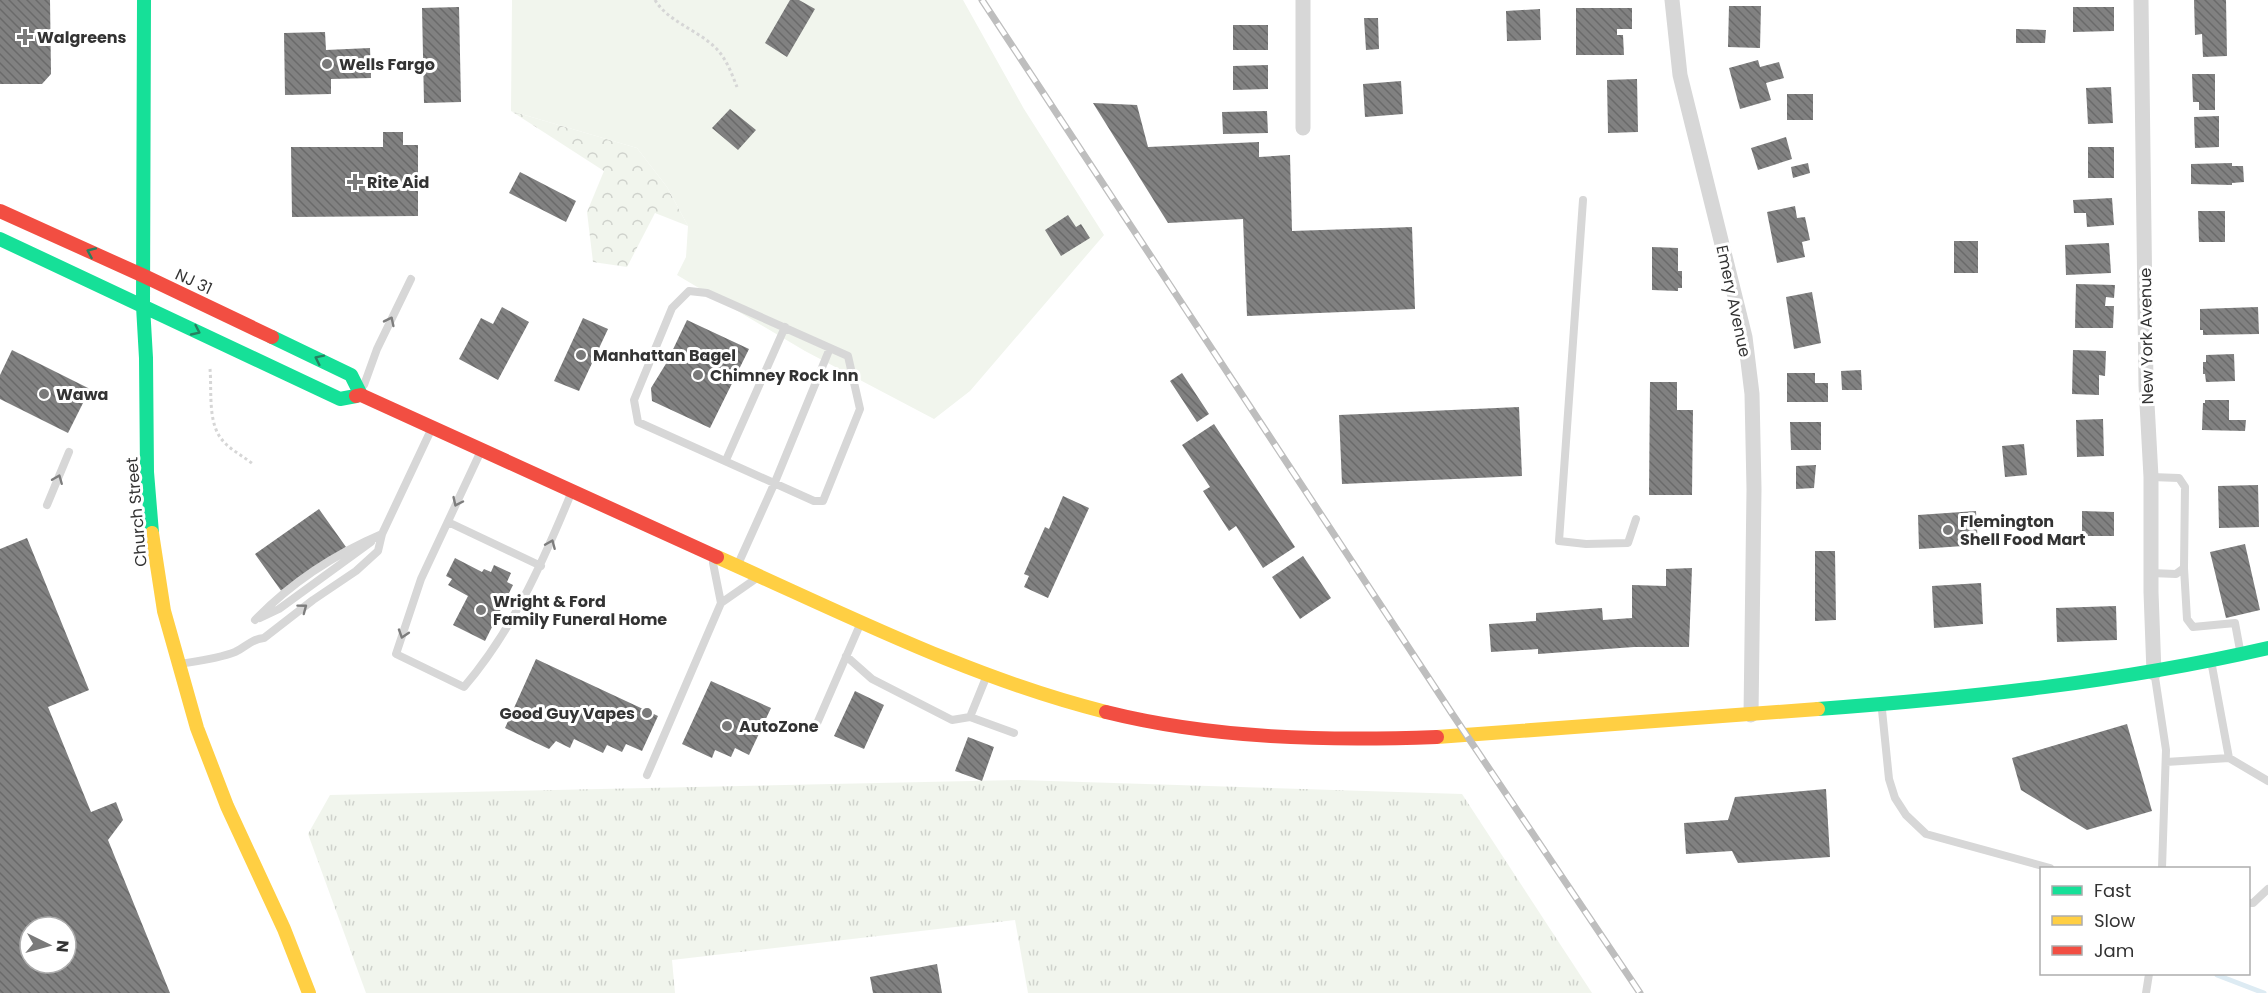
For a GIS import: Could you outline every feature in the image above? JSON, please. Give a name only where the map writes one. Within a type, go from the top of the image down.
[{"type":"main road","name":"Church Street","points":[[144,0],[143,306],[147,472],[150,510],[165,611],[197,728],[246,847],[284,928],[309,993]]},
{"type":"main road","name":"NJ 31","points":[[0,211],[144,276],[351,375],[361,395]]},
{"type":"main road","points":[[0,239],[340,399],[361,395],[573,490],[712,556],[986,676],[1087,708],[1137,720],[1238,734],[1292,738],[1388,739],[1453,736],[1750,715],[2041,690],[2211,662],[2268,648]]},
{"type":"street","points":[[1303,0],[1303,128]]},
{"type":"street","name":"Emery Avenue","points":[[1672,0],[1680,75],[1745,337],[1752,394],[1754,489],[1750,715]]},
{"type":"street","name":"New York Avenue","points":[[2142,0],[2146,385],[2151,477],[2154,672]]},
{"type":"lane","points":[[1583,200],[1559,541],[1586,544],[1628,543],[1636,519]]},
{"type":"lane","points":[[361,395],[377,349],[411,279]]},
{"type":"lane","points":[[689,291],[707,292],[785,327],[848,356],[860,409],[824,501],[814,501],[638,422],[634,400],[672,308],[689,291]]},
{"type":"lane","points":[[726,460],[785,327]]},
{"type":"lane","points":[[737,566],[776,482],[830,348]]},
{"type":"lane","points":[[179,664],[204,661],[236,651],[255,638],[264,638],[313,600],[356,571],[378,551],[382,534],[432,426]]},
{"type":"lane","points":[[482,449],[421,579],[396,654],[464,687],[496,647],[541,566],[573,490]]},
{"type":"lane","points":[[47,505],[69,452]]},
{"type":"lane","points":[[2151,477],[2179,478],[2185,487],[2184,568],[2187,619],[2193,627],[2235,623],[2241,655]]},
{"type":"lane","points":[[448,522],[541,566]]},
{"type":"lane","points":[[255,620],[279,609],[382,534]]},
{"type":"lane","points":[[712,556],[721,603]]},
{"type":"lane","points":[[2151,573],[2176,574],[2184,568]]},
{"type":"lane","points":[[647,775],[721,603],[760,576]]},
{"type":"lane","points":[[815,728],[861,622]]},
{"type":"lane","points":[[846,656],[872,679],[952,720],[970,717],[1014,733]]},
{"type":"lane","points":[[2211,662],[2229,758]]},
{"type":"lane","points":[[2154,672],[2166,750],[2162,867]]},
{"type":"lane","points":[[970,717],[986,676]]},
{"type":"lane","points":[[1881,704],[1888,779],[1895,798],[1906,815],[1926,834],[2046,867]]},
{"type":"lane","points":[[2166,762],[2229,758],[2268,781]]},
{"type":"lane","points":[[2250,903],[2253,903],[2268,889]]},
{"type":"lane","points":[[2146,993],[2149,975]]},
{"type":"path","points":[[655,0],[669,15],[714,47],[724,57],[737,87]]},
{"type":"path","points":[[210,369],[213,418],[217,431],[223,442],[254,465]]},
{"type":"green space","points":[[512,0],[963,0],[1024,109],[1104,235],[970,391],[934,419],[805,351],[677,275],[686,257],[688,226],[667,187],[637,148],[511,111]]},
{"type":"green space","points":[[511,111],[637,148],[667,187],[688,226],[655,213],[627,267],[593,262],[587,212],[604,171]]},
{"type":"green space","points":[[1019,780],[1462,794],[1592,993],[1028,993],[1015,920],[672,960],[675,993],[366,993],[308,834],[330,795]]},
{"type":"building","name":"Walgreens","points":[[0,0],[50,0],[51,74],[42,84],[0,84]]},
{"type":"building","points":[[790,0],[799,0],[815,9],[787,57],[765,43]]},
{"type":"building","points":[[2194,0],[2226,0],[2227,56],[2203,57],[2202,34],[2195,35]]},
{"type":"building","points":[[1729,6],[1761,6],[1760,48],[1728,47]]},
{"type":"building","points":[[459,7],[461,102],[424,103],[422,8]]},
{"type":"building","points":[[2073,7],[2114,7],[2114,31],[2073,32]]},
{"type":"building","points":[[1576,8],[1632,8],[1632,29],[1617,29],[1617,35],[1623,35],[1624,55],[1576,55]]},
{"type":"building","points":[[1540,9],[1541,40],[1507,41],[1506,11]]},
{"type":"building","points":[[1364,18],[1378,18],[1379,49],[1366,50]]},
{"type":"building","points":[[1233,25],[1268,25],[1268,50],[1233,50]]},
{"type":"building","points":[[2016,29],[2046,30],[2045,43],[2016,43]]},
{"type":"building","name":"Wells Fargo","points":[[325,32],[326,50],[370,48],[371,78],[331,79],[331,94],[285,95],[284,33]]},
{"type":"building","points":[[1758,60],[1760,67],[1779,62],[1784,78],[1766,83],[1771,100],[1740,109],[1729,68]]},
{"type":"building","points":[[1268,65],[1268,89],[1233,90],[1233,66]]},
{"type":"building","points":[[2192,74],[2215,74],[2215,110],[2199,110],[2199,102],[2193,102]]},
{"type":"building","points":[[1637,79],[1638,132],[1608,133],[1607,80]]},
{"type":"building","points":[[1401,81],[1403,114],[1365,117],[1363,84]]},
{"type":"building","points":[[2111,87],[2113,123],[2088,124],[2086,88]]},
{"type":"building","points":[[1787,94],[1813,94],[1813,120],[1787,120]]},
{"type":"building","points":[[1093,103],[1137,105],[1148,147],[1259,142],[1259,157],[1290,155],[1292,231],[1412,227],[1415,309],[1247,316],[1243,219],[1168,223]]},
{"type":"building","points":[[730,109],[756,130],[738,150],[712,128]]},
{"type":"building","points":[[1267,111],[1268,133],[1223,134],[1222,112]]},
{"type":"building","points":[[2219,116],[2219,147],[2195,148],[2194,117]]},
{"type":"building","name":"Rite Aid","points":[[383,132],[403,132],[403,145],[418,145],[418,216],[292,217],[291,147],[383,147]]},
{"type":"building","points":[[1786,137],[1792,159],[1758,170],[1751,148]]},
{"type":"building","points":[[2088,147],[2114,147],[2114,178],[2088,178]]},
{"type":"building","points":[[1808,163],[1810,173],[1793,178],[1791,167]]},
{"type":"building","points":[[2232,163],[2232,166],[2243,166],[2244,182],[2232,183],[2232,185],[2191,184],[2191,164]]},
{"type":"building","points":[[520,172],[576,201],[566,222],[509,193]]},
{"type":"building","points":[[2112,198],[2114,225],[2087,227],[2086,213],[2074,213],[2073,200]]},
{"type":"building","points":[[1795,206],[1797,218],[1805,217],[1810,240],[1802,242],[1805,257],[1777,263],[1767,212]]},
{"type":"building","points":[[2198,211],[2225,211],[2225,242],[2199,242]]},
{"type":"building","points":[[1068,215],[1076,227],[1081,224],[1090,238],[1061,256],[1045,230]]},
{"type":"building","points":[[1954,241],[1978,241],[1978,273],[1954,273]]},
{"type":"building","points":[[2109,243],[2111,273],[2066,275],[2065,245]]},
{"type":"building","points":[[1652,247],[1678,248],[1678,271],[1682,271],[1682,288],[1678,288],[1678,291],[1652,290]]},
{"type":"building","points":[[2076,284],[2115,285],[2114,298],[2106,297],[2105,306],[2114,306],[2113,328],[2075,328]]},
{"type":"building","points":[[1812,292],[1821,343],[1794,349],[1786,297]]},
{"type":"building","points":[[502,307],[529,322],[498,380],[459,359],[481,318],[493,324]]},
{"type":"building","points":[[2258,307],[2259,334],[2203,335],[2203,330],[2200,330],[2200,309]]},
{"type":"building","name":"Manhattan Bagel","points":[[583,318],[608,329],[579,391],[554,381]]},
{"type":"building","name":"Chimney Rock Inn","points":[[687,320],[749,349],[710,428],[652,401],[651,388],[667,362]]},
{"type":"building","name":"Wawa","points":[[12,350],[90,389],[68,433],[0,399],[0,375]]},
{"type":"building","points":[[2073,350],[2106,351],[2105,376],[2099,375],[2099,395],[2072,394]]},
{"type":"building","points":[[2234,354],[2235,381],[2206,382],[2203,362],[2206,362],[2206,355]]},
{"type":"building","points":[[1861,370],[1862,390],[1842,390],[1841,371]]},
{"type":"building","points":[[1182,373],[1209,414],[1197,422],[1170,381]]},
{"type":"building","points":[[1787,373],[1815,373],[1815,383],[1828,383],[1828,402],[1787,402]]},
{"type":"building","points":[[1650,382],[1677,382],[1677,410],[1693,410],[1692,495],[1649,495]]},
{"type":"building","points":[[2205,400],[2229,400],[2229,420],[2246,420],[2245,431],[2202,430]]},
{"type":"building","points":[[1519,407],[1522,476],[1342,484],[1339,415]]},
{"type":"building","points":[[2103,419],[2104,456],[2077,457],[2076,420]]},
{"type":"building","points":[[1790,422],[1821,422],[1821,450],[1791,450]]},
{"type":"building","points":[[1214,424],[1295,547],[1263,568],[1236,526],[1229,531],[1203,491],[1210,487],[1182,445]]},
{"type":"building","points":[[2024,444],[2027,475],[2005,477],[2002,446]]},
{"type":"building","points":[[1816,465],[1814,488],[1796,489],[1796,466]]},
{"type":"building","points":[[2258,485],[2259,527],[2219,528],[2218,486]]},
{"type":"building","points":[[1063,496],[1089,508],[1048,598],[1024,587],[1029,576],[1024,574],[1045,527],[1049,529]]},
{"type":"building","points":[[319,509],[346,547],[282,592],[255,554]]},
{"type":"building","name":"Flemington Shell Food Mart","points":[[1976,511],[1978,545],[1919,549],[1918,515]]},
{"type":"building","points":[[2082,511],[2114,512],[2114,536],[2082,536]]},
{"type":"building","points":[[27,538],[89,690],[48,707],[91,812],[116,802],[123,820],[108,840],[170,993],[0,993],[0,549]]},
{"type":"building","points":[[2245,544],[2260,610],[2226,618],[2210,552]]},
{"type":"building","points":[[1815,551],[1835,551],[1836,620],[1815,621]]},
{"type":"building","points":[[1303,556],[1331,598],[1300,619],[1272,577]]},
{"type":"building","name":"Wright & Ford Family Funeral Home","points":[[455,558],[482,572],[484,569],[491,572],[494,565],[511,573],[507,582],[513,585],[485,641],[453,625],[468,596],[448,585],[452,579],[446,576]]},
{"type":"building","points":[[1692,568],[1689,647],[1634,647],[1538,654],[1538,649],[1491,652],[1489,624],[1536,621],[1536,613],[1602,608],[1603,620],[1632,618],[1632,585],[1666,586],[1666,569]]},
{"type":"building","points":[[1981,583],[1983,624],[1934,628],[1932,586]]},
{"type":"building","points":[[2116,606],[2117,640],[2057,642],[2056,608]]},
{"type":"building","points":[[536,659],[658,716],[642,751],[626,744],[622,752],[607,745],[603,753],[574,739],[570,748],[556,741],[549,749],[505,728]]},
{"type":"building","name":"AutoZone","points":[[711,681],[771,708],[749,755],[735,748],[731,757],[715,750],[712,758],[682,744]]},
{"type":"building","points":[[855,691],[884,705],[864,749],[834,736]]},
{"type":"building","points":[[2127,724],[2152,811],[2087,830],[2021,790],[2012,758]]},
{"type":"building","points":[[968,737],[994,747],[982,781],[955,771]]},
{"type":"building","points":[[1826,789],[1830,857],[1738,863],[1732,851],[1686,854],[1684,823],[1728,820],[1735,797]]},
{"type":"building","points":[[937,964],[942,993],[873,993],[870,977]]},
{"type":"waterway","points":[[2217,975],[2264,993]]},
{"type":"railway","points":[[982,0],[1453,715],[1640,993]]},
{"type":"traffic: fast","points":[[144,0],[143,306],[147,472],[152,533]]},
{"type":"traffic: fast","points":[[0,239],[340,399],[356,396]]},
{"type":"traffic: fast","points":[[272,337],[351,375],[361,395]]},
{"type":"traffic: fast","points":[[1818,709],[1931,700],[2044,687],[2156,670],[2268,648]]},
{"type":"traffic: slow","points":[[152,533],[164,611],[197,728],[227,806],[284,929],[309,993]]},
{"type":"traffic: slow","points":[[717,557],[957,663],[1055,698],[1106,712]]},
{"type":"traffic: slow","points":[[1437,737],[1818,709]]},
{"type":"traffic: jam","points":[[0,211],[272,337]]},
{"type":"traffic: jam","points":[[356,396],[361,395],[717,557]]},
{"type":"traffic: jam","points":[[1106,712],[1147,721],[1229,733],[1354,739],[1437,737]]},
{"type":"place","name":"Walgreens","points":[[25,37]]},
{"type":"place","name":"Wells Fargo","points":[[327,64]]},
{"type":"place","name":"Rite Aid","points":[[355,182]]},
{"type":"place","name":"Manhattan Bagel","points":[[581,355]]},
{"type":"place","name":"Chimney Rock Inn","points":[[698,375]]},
{"type":"place","name":"Wawa","points":[[44,394]]},
{"type":"place","name":"Flemington Shell Food Mart","points":[[1948,530]]},
{"type":"place","name":"Wright & Ford Family Funeral Home","points":[[481,610]]},
{"type":"place","name":"Good Guy Vapes","points":[[647,713]]},
{"type":"place","name":"AutoZone","points":[[727,726]]}]
